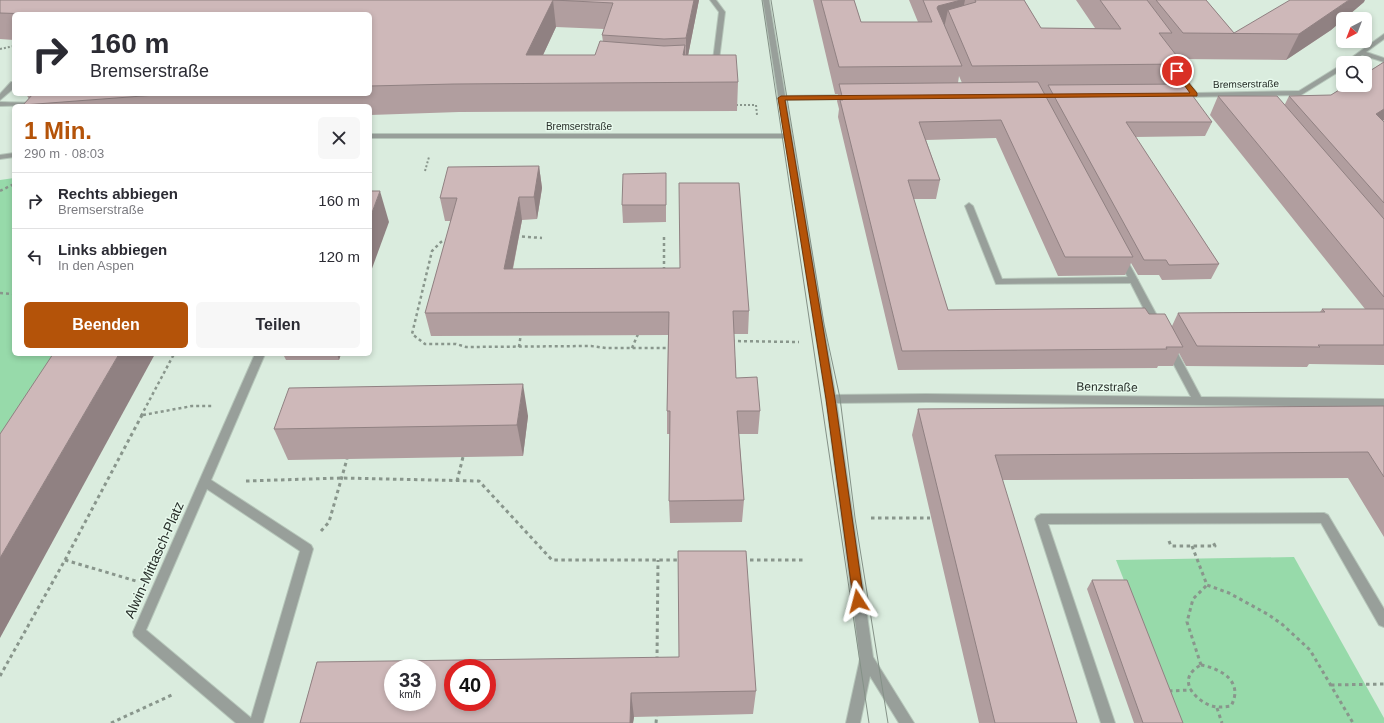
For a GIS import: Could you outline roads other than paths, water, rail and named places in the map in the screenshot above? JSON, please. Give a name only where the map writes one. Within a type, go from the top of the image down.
[{"type":"street","points":[[708,69],[715,69],[722,12],[713,0]]},
{"type":"street","points":[[766,0],[830,399],[867,659],[853,723]]},
{"type":"street","points":[[1358,56],[1384,36]]},
{"type":"street","points":[[1363,53],[1384,60]]},
{"type":"street","points":[[1166,57],[1195,95]]},
{"type":"street","name":"Bremserstraße","points":[[1171,95],[1260,97],[1300,93],[1336,70]]},
{"type":"street","points":[[0,98],[12,87]]},
{"type":"street","points":[[781,98],[857,97]]},
{"type":"street","points":[[0,104],[12,104]]},
{"type":"street","name":"Bremserstraße","points":[[372,136],[788,136]]},
{"type":"street","points":[[0,157],[12,156]]},
{"type":"street","points":[[969,206],[999,282],[1133,280]]},
{"type":"street","points":[[1118,252],[1198,401]]},
{"type":"street","name":"Alwin-Mittasch-Platz","points":[[246,723],[139,632],[259,356]]},
{"type":"street","name":"Benzstraße","points":[[830,399],[926,398],[1384,403]]},
{"type":"street","points":[[205,482],[307,549],[256,723]]},
{"type":"street","points":[[1108,723],[1041,519],[1324,518],[1384,621]]},
{"type":"street","points":[[867,659],[907,723]]},
{"type":"tram line","points":[[762,0],[869,723]]},
{"type":"tram line","points":[[771,0],[824,324],[840,398],[855,518],[888,723]]}]
